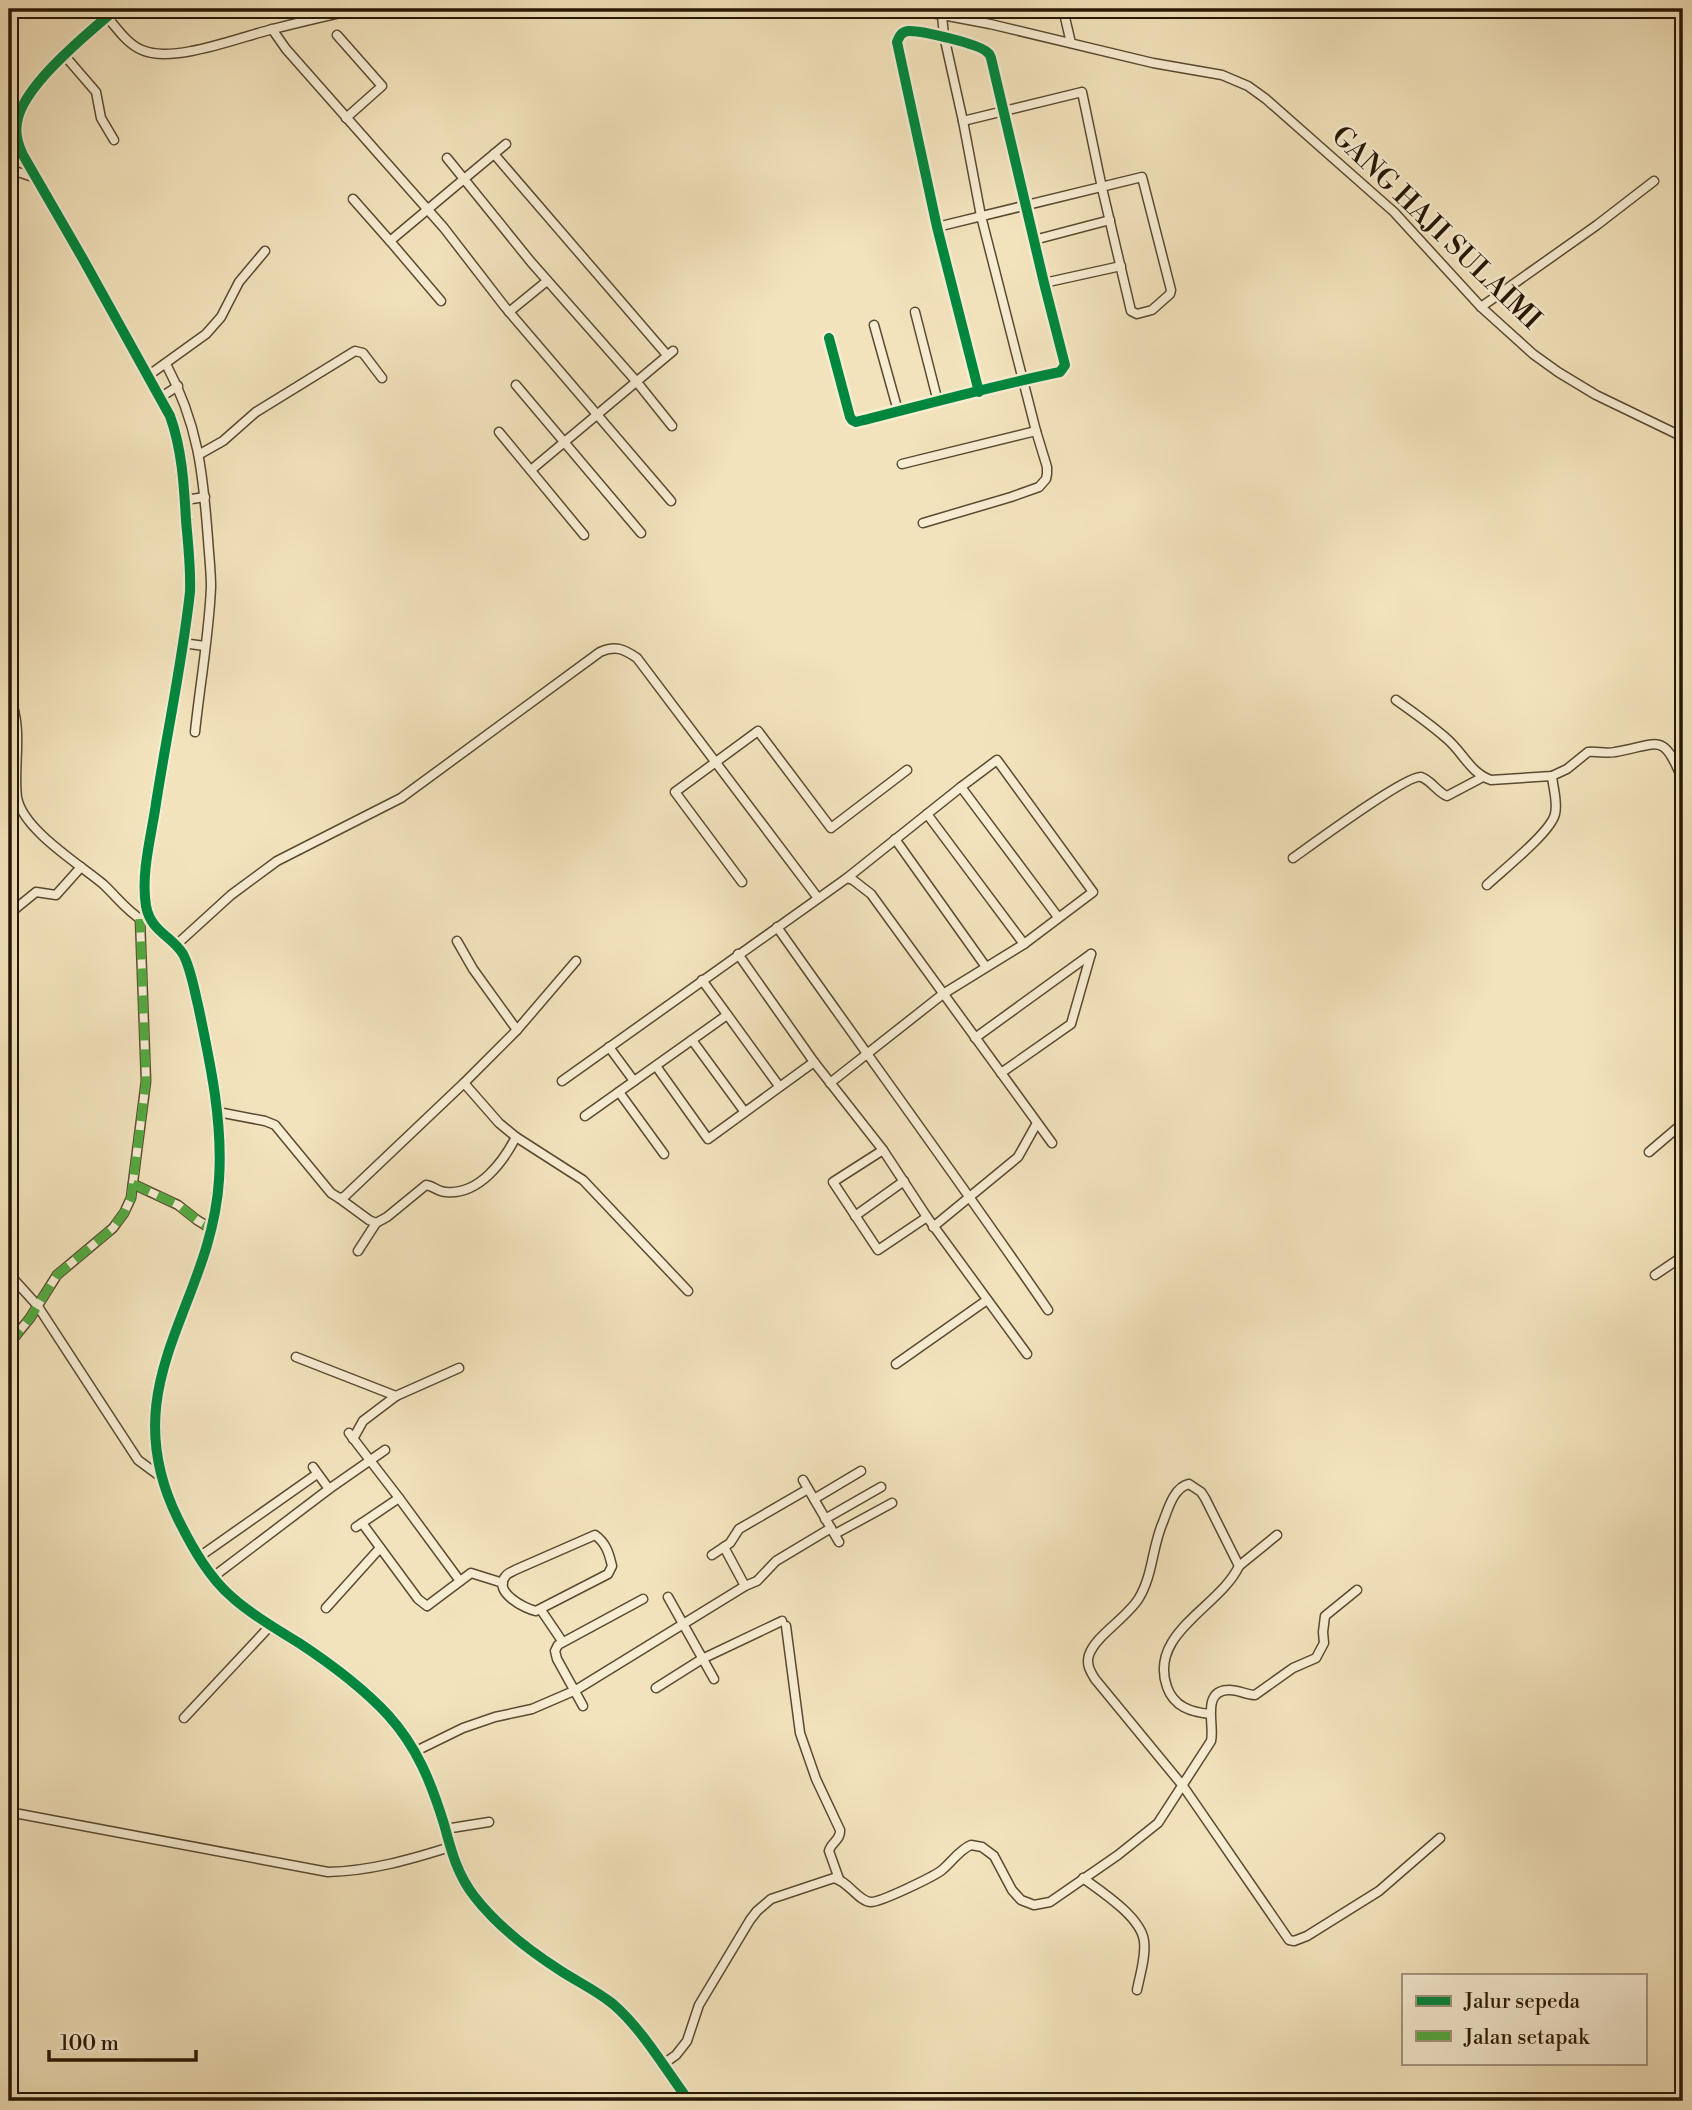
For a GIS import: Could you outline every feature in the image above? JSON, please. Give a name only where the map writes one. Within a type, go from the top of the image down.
[{"type":"street","points":[[195,732],[190,579],[200,454],[158,369],[23,155],[16,136],[19,114],[31,91],[111,13],[135,47],[157,53],[180,53],[358,9]]},
{"type":"street","name":"GANG HAJI SULAIMI","points":[[911,9],[1153,63],[1222,75],[1248,86],[1386,204],[1481,307],[1533,354],[1596,395],[1683,437]]},
{"type":"street","points":[[1063,9],[1071,43]]},
{"type":"street","points":[[923,523],[1040,487],[1046,479],[1048,467],[1036,431],[981,216],[942,15]]},
{"type":"street","points":[[272,29],[428,210],[509,312],[671,501]]},
{"type":"street","points":[[829,338],[852,420],[856,422],[979,392],[1024,380],[1060,372],[1065,365],[1004,111],[988,53],[978,47],[944,36],[909,31],[899,36],[897,42],[937,227],[979,392]]},
{"type":"street","points":[[337,35],[382,86],[346,118]]},
{"type":"street","points":[[65,56],[96,92],[101,118],[114,140]]},
{"type":"street","points":[[937,227],[1026,205],[1102,188],[1143,178],[1170,294],[1146,313],[1135,314],[1131,311],[1102,188],[1082,92],[963,121]]},
{"type":"street","points":[[390,241],[506,144]]},
{"type":"street","points":[[495,154],[670,353],[531,470]]},
{"type":"street","points":[[447,158],[547,281],[636,381],[672,426]]},
{"type":"street","points":[[9,173],[15,171],[36,178]]},
{"type":"street","points":[[1481,307],[1654,181]]},
{"type":"street","points":[[353,199],[441,301]]},
{"type":"street","points":[[1034,240],[1110,220]]},
{"type":"street","points":[[158,369],[200,340],[214,326],[239,282],[265,251]]},
{"type":"street","points":[[1044,283],[1121,266]]},
{"type":"street","points":[[509,312],[547,281]]},
{"type":"street","points":[[915,312],[938,402]]},
{"type":"street","points":[[874,326],[898,411]]},
{"type":"street","points":[[200,454],[223,441],[256,412],[355,351],[363,354],[382,378]]},
{"type":"street","points":[[154,926],[147,909],[145,876],[194,645],[211,590],[195,498],[170,416],[170,391],[158,369]]},
{"type":"street","points":[[516,385],[640,533]]},
{"type":"street","points":[[902,464],[1036,431]]},
{"type":"street","points":[[499,432],[584,535]]},
{"type":"street","points":[[174,946],[230,895],[277,861],[401,798],[600,652],[610,648],[620,648],[637,658],[818,898]]},
{"type":"street","points":[[9,696],[18,737],[16,778],[22,812],[33,826],[140,919],[154,926],[183,955],[205,1038],[218,1112],[219,1180],[211,1228],[165,1360],[155,1409],[154,1442],[161,1477],[179,1522],[213,1577],[238,1603],[327,1662],[387,1714],[416,1751],[465,1883],[494,1919],[528,1948],[612,2004],[640,2035],[689,2101]]},
{"type":"street","points":[[1396,699],[1448,740],[1483,777],[1499,780],[1552,776],[1567,769],[1588,752],[1611,753],[1654,744],[1670,752],[1683,780]]},
{"type":"street","points":[[742,882],[675,792],[758,731],[831,828],[907,770]]},
{"type":"street","points":[[562,1081],[847,878],[997,760],[1093,892],[1024,944],[943,994],[830,1083]]},
{"type":"street","points":[[1487,885],[1545,831],[1554,819],[1556,804],[1552,776]]},
{"type":"street","points":[[1293,858],[1379,799],[1415,778],[1423,778],[1447,796],[1483,777]]},
{"type":"street","points":[[961,787],[1058,917]]},
{"type":"street","points":[[9,809],[18,800]]},
{"type":"street","points":[[927,814],[1024,944]]},
{"type":"street","points":[[895,839],[986,967]]},
{"type":"street","points":[[9,914],[36,892],[56,895],[80,867]]},
{"type":"street","points":[[847,878],[871,894],[1052,1143]]},
{"type":"street","points":[[9,1344],[57,1275],[113,1228],[128,1205],[146,1081],[140,919]]},
{"type":"street","points":[[777,927],[971,1197],[1048,1310]]},
{"type":"street","points":[[457,941],[473,969],[517,1030]]},
{"type":"street","points":[[738,954],[814,1062],[883,1150],[933,1227],[1027,1354]]},
{"type":"street","points":[[975,1038],[1091,954],[1071,1024],[1001,1073]]},
{"type":"street","points":[[339,1198],[349,1195],[517,1030],[576,961]]},
{"type":"street","points":[[702,980],[779,1086]]},
{"type":"street","points":[[585,1116],[727,1015]]},
{"type":"street","points":[[692,1040],[744,1111]]},
{"type":"street","points":[[609,1047],[634,1081]]},
{"type":"street","points":[[656,1066],[708,1139],[814,1062]]},
{"type":"street","points":[[464,1083],[487,1111],[516,1137],[583,1181],[688,1291]]},
{"type":"street","points":[[619,1092],[664,1154]]},
{"type":"street","points":[[218,1112],[275,1125],[331,1193],[376,1223]]},
{"type":"street","points":[[933,1227],[1018,1157],[1037,1123]]},
{"type":"street","points":[[1649,1152],[1683,1123]]},
{"type":"street","points":[[358,1251],[376,1223],[426,1185],[444,1192],[453,1192],[476,1185],[500,1163],[516,1137]]},
{"type":"street","points":[[883,1150],[833,1182],[855,1216],[878,1250],[927,1217]]},
{"type":"street","points":[[855,1216],[904,1181]]},
{"type":"street","points":[[133,1184],[178,1205],[211,1228]]},
{"type":"street","points":[[1655,1275],[1683,1256]]},
{"type":"street","points":[[9,1274],[37,1305],[138,1460],[161,1477]]},
{"type":"street","points":[[896,1364],[987,1300]]},
{"type":"street","points":[[296,1357],[396,1396]]},
{"type":"street","points":[[459,1368],[396,1396],[363,1421],[351,1436],[460,1581]]},
{"type":"street","points":[[213,1577],[385,1450]]},
{"type":"street","points":[[200,1556],[315,1470],[329,1489]]},
{"type":"street","points":[[814,1499],[861,1471]]},
{"type":"street","points":[[803,1480],[835,1534]]},
{"type":"street","points":[[1239,1566],[1201,1492],[1189,1484],[1183,1485],[1160,1528],[1148,1578],[1139,1599],[1096,1645],[1088,1659],[1088,1666],[1095,1679],[1183,1786],[1289,1940],[1307,1936],[1379,1891],[1440,1838]]},
{"type":"street","points":[[825,1519],[881,1487]]},
{"type":"street","points":[[712,1555],[730,1543],[738,1529],[808,1489]]},
{"type":"street","points":[[399,1498],[359,1525],[418,1599],[427,1606],[471,1573],[503,1583]]},
{"type":"street","points":[[416,1751],[463,1728],[495,1717],[532,1709],[576,1690],[757,1581],[776,1561],[835,1534],[892,1503]]},
{"type":"street","points":[[595,1535],[601,1539],[612,1566],[608,1574],[541,1610],[530,1610],[522,1606],[504,1590],[505,1576],[595,1535]]},
{"type":"street","points":[[1210,1714],[1193,1712],[1173,1698],[1165,1681],[1165,1660],[1176,1636],[1227,1584],[1239,1566],[1277,1535]]},
{"type":"street","points":[[724,1547],[745,1586]]},
{"type":"street","points":[[326,1608],[380,1548]]},
{"type":"street","points":[[656,1688],[702,1659],[784,1623],[800,1733],[816,1779],[840,1830],[839,1838],[828,1851],[839,1879],[862,1898],[873,1902],[931,1877],[971,1844],[989,1850],[1016,1895],[1028,1904],[1041,1905],[1050,1902],[1118,1855],[1158,1823],[1211,1741],[1213,1735],[1210,1714],[1214,1698],[1222,1691],[1231,1690],[1255,1695],[1293,1668],[1316,1658],[1324,1643],[1325,1616],[1357,1590]]},
{"type":"street","points":[[668,1597],[714,1679]]},
{"type":"street","points":[[583,1706],[555,1651],[562,1641],[643,1599]]},
{"type":"street","points":[[541,1610],[562,1641]]},
{"type":"street","points":[[184,1718],[271,1625]]},
{"type":"street","points":[[9,1812],[328,1872],[383,1866],[450,1847]]},
{"type":"street","points":[[445,1829],[489,1822]]},
{"type":"street","points":[[1083,1878],[1120,1907],[1142,1933],[1144,1952],[1137,1990]]},
{"type":"street","points":[[662,2065],[676,2055],[687,2041],[699,2005],[757,1911],[771,1899],[830,1879],[839,1879]]},
{"type":"marked path","points":[[1407,9],[1411,13]]},
{"type":"marked path","points":[[9,1344],[30,1318],[57,1275],[113,1228],[131,1198],[146,1081],[140,919]]},
{"type":"marked path","points":[[133,1184],[178,1205],[210,1228]]},
{"type":"cycle path","points":[[116,9],[73,46],[43,77],[21,109],[16,132],[23,155],[170,416],[180,454],[183,480],[190,592],[147,858],[145,894],[152,922],[183,954],[190,973],[203,1026],[214,1092],[220,1158],[212,1225],[159,1385],[155,1427],[160,1471],[189,1540],[224,1590],[249,1611],[346,1676],[398,1727],[415,1752],[428,1779],[459,1870],[468,1888],[483,1907],[525,1946],[624,2014],[689,2101]]},
{"type":"cycle path","points":[[829,338],[850,417],[856,422],[958,396],[984,389],[1060,372],[1065,365],[991,58],[983,49],[950,38],[914,31],[904,32],[897,42],[937,227],[979,392]]}]
